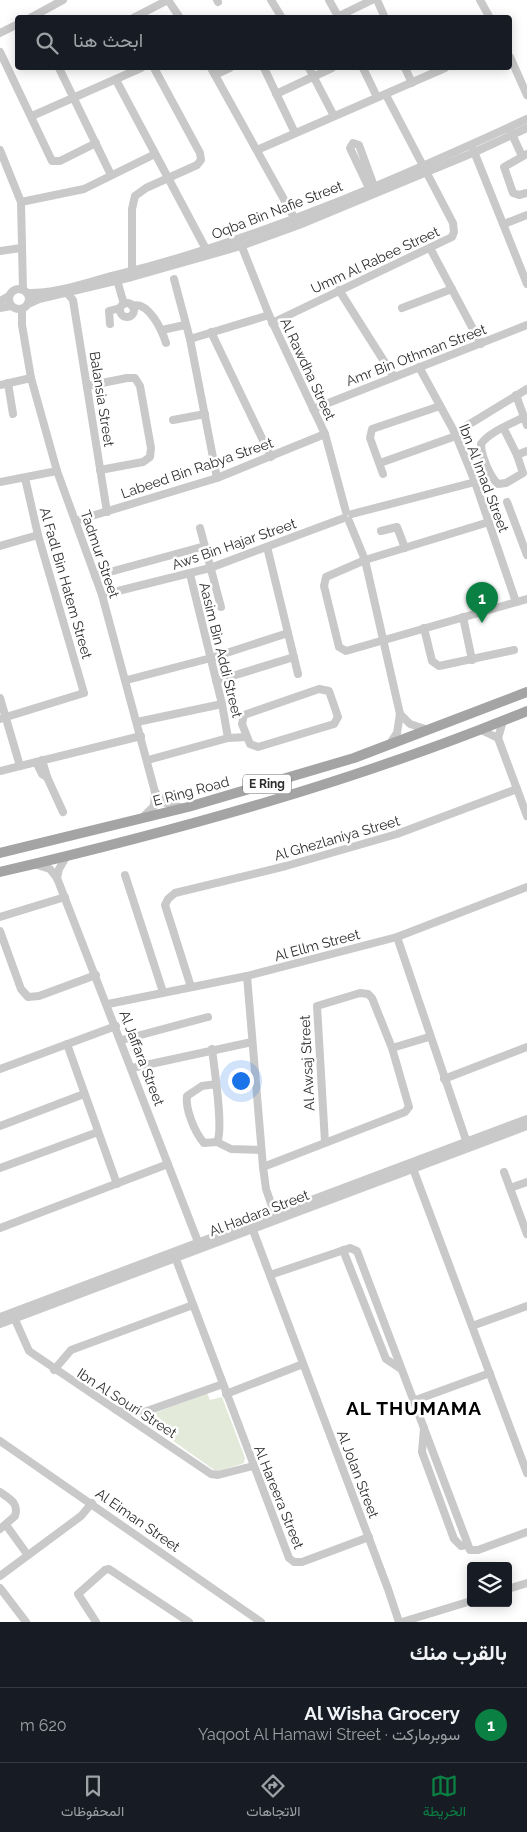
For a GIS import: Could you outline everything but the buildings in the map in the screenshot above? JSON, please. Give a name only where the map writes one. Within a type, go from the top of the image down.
[{"type":"main road","name":"E Ring Road","points":[[0,854],[188,807],[354,758],[527,692]]},
{"type":"main road","name":"E Ring","points":[[0,872],[66,857],[262,804],[360,773],[481,730],[527,711]]},
{"type":"street","points":[[37,15],[63,0]]},
{"type":"street","points":[[139,15],[168,0],[178,15]]},
{"type":"street","points":[[271,0],[280,15]]},
{"type":"street","points":[[329,0],[337,15]]},
{"type":"street","points":[[342,15],[372,0]]},
{"type":"street","points":[[377,0],[383,15]]},
{"type":"street","points":[[481,0],[488,15]]},
{"type":"street","points":[[0,33],[15,26]]},
{"type":"street","points":[[0,52],[52,161],[60,161],[96,143]]},
{"type":"street","points":[[512,61],[527,95]]},
{"type":"street","points":[[60,70],[111,175]]},
{"type":"street","points":[[32,116],[137,70]]},
{"type":"street","points":[[132,274],[133,202],[135,196],[146,188],[197,165],[202,156],[155,70]]},
{"type":"street","points":[[265,70],[295,133]]},
{"type":"street","points":[[310,70],[334,116]]},
{"type":"street","points":[[276,94],[327,70]]},
{"type":"street","name":"Umm Al Rabee Street","points":[[272,323],[452,237],[454,228],[426,169],[364,70]]},
{"type":"street","points":[[406,70],[412,83]]},
{"type":"street","points":[[257,150],[441,70]]},
{"type":"street","points":[[213,71],[297,222]]},
{"type":"street","points":[[116,80],[208,253]]},
{"type":"street","name":"Oqba Bin Nafie Street","points":[[12,293],[48,292],[132,274],[240,243],[297,222],[473,149],[511,131],[527,120]]},
{"type":"street","name":"Oqba Bin Nafie Street","points":[[511,131],[527,128]]},
{"type":"street","points":[[511,131],[524,155],[506,165],[504,169],[513,193],[519,195],[527,193]]},
{"type":"street","points":[[353,143],[359,145],[371,187],[350,150],[353,143]]},
{"type":"street","points":[[473,149],[527,284]]},
{"type":"street","points":[[0,150],[20,202],[22,273],[25,292],[29,298],[19,307],[12,293]]},
{"type":"street","points":[[20,202],[84,189],[155,154]]},
{"type":"street","name":"Oqba Bin Nafie Street","points":[[297,222],[371,187],[426,169]]},
{"type":"street","points":[[504,224],[527,215]]},
{"type":"street","name":"Al Rawdha Street","points":[[240,243],[268,315],[325,434],[348,516],[365,560],[400,714],[397,733],[389,745]]},
{"type":"street","points":[[0,251],[21,248]]},
{"type":"street","points":[[430,248],[481,344]]},
{"type":"street","points":[[0,301],[12,293],[22,273]]},
{"type":"street","name":"Oqba Bin Nafie Street","points":[[0,308],[19,307],[39,299],[117,280],[132,274]]},
{"type":"street","points":[[174,279],[190,340],[217,478]]},
{"type":"street","points":[[117,280],[125,306]]},
{"type":"street","points":[[402,308],[452,289]]},
{"type":"street","points":[[339,290],[394,377]]},
{"type":"street","name":"Balansia Street","points":[[67,293],[73,300],[107,512]]},
{"type":"street","points":[[110,324],[109,311],[139,304],[143,306],[162,330],[166,343]]},
{"type":"street","name":"Tadmur Street","points":[[19,307],[31,378],[57,471],[102,595],[127,680],[156,792]]},
{"type":"street","points":[[190,340],[268,315]]},
{"type":"street","points":[[162,330],[185,325]]},
{"type":"street","name":"Amr Bin Othman Street","points":[[313,409],[527,325]]},
{"type":"street","points":[[211,332],[271,457]]},
{"type":"street","name":"Ibn Al Imad Street","points":[[419,367],[455,435],[475,482],[516,602]]},
{"type":"street","points":[[13,414],[4,384],[31,378]]},
{"type":"street","points":[[87,386],[135,378],[140,386],[151,448],[150,457],[143,462],[100,470]]},
{"type":"street","points":[[380,463],[455,435],[514,396],[527,390]]},
{"type":"street","points":[[504,429],[523,470],[522,475],[506,483],[495,482],[481,444],[504,429],[524,419],[514,396]]},
{"type":"street","points":[[383,474],[370,438],[372,429],[440,406]]},
{"type":"street","points":[[173,420],[205,414]]},
{"type":"street","name":"Labeed Bin Rabya Street","points":[[75,522],[217,478],[325,434]]},
{"type":"street","points":[[517,455],[527,451]]},
{"type":"street","points":[[0,482],[57,471]]},
{"type":"street","name":"Al Fadl Bin Hatem Street","points":[[3,718],[84,693],[38,535],[25,478]]},
{"type":"street","name":"Aws Bin Hajar Street","points":[[102,595],[210,568],[348,516],[475,482]]},
{"type":"street","points":[[507,502],[527,555]]},
{"type":"street","points":[[489,522],[365,560],[326,577],[324,586],[342,650],[346,651],[462,616],[527,599]]},
{"type":"street","points":[[381,530],[397,527],[405,548]]},
{"type":"street","points":[[200,528],[221,607]]},
{"type":"street","points":[[0,546],[38,535]]},
{"type":"street","points":[[95,576],[205,546]]},
{"type":"street","points":[[266,547],[298,674]]},
{"type":"street","name":"Aasim Bin Addi Street","points":[[148,760],[228,736],[190,574]]},
{"type":"street","points":[[462,616],[472,660]]},
{"type":"street","points":[[424,628],[431,658],[435,664],[443,666],[514,650]]},
{"type":"street","points":[[127,680],[211,658],[288,633]]},
{"type":"street","points":[[216,681],[294,657]]},
{"type":"street","points":[[319,689],[329,691],[338,712],[336,721],[329,726],[262,746],[252,746],[245,734],[242,718],[247,713],[319,689]]},
{"type":"street","points":[[0,698],[3,718],[20,766]]},
{"type":"street","points":[[137,722],[222,704]]},
{"type":"street","points":[[400,714],[410,724],[430,730]]},
{"type":"street","points":[[503,721],[498,738],[527,816]]},
{"type":"street","points":[[481,730],[498,738]]},
{"type":"street","points":[[228,736],[245,734]]},
{"type":"street","points":[[0,771],[140,736]]},
{"type":"street","points":[[39,761],[63,812]]},
{"type":"street","name":"Al Ghezlaniya Street","points":[[191,987],[165,906],[168,899],[175,893],[286,866],[397,834],[517,789]]},
{"type":"street","points":[[156,792],[168,805],[188,807]]},
{"type":"street","points":[[140,819],[152,808],[156,792]]},
{"type":"street","points":[[57,878],[61,864],[66,857]]},
{"type":"street","points":[[33,864],[50,870],[57,878]]},
{"type":"street","points":[[125,875],[163,992]]},
{"type":"street","name":"Al Jaffara Street","points":[[57,878],[122,1040],[200,1246]]},
{"type":"street","name":"Al Ellm Street","points":[[108,1004],[247,976],[396,937],[527,887]]},
{"type":"street","points":[[0,916],[65,897]]},
{"type":"street","points":[[0,931],[22,989],[28,998],[96,976]]},
{"type":"street","points":[[396,937],[467,1145]]},
{"type":"street","points":[[247,976],[263,1167],[266,1189],[276,1217]]},
{"type":"street","name":"Al Awsaj Street","points":[[263,1167],[405,1112],[409,1107],[392,1048],[372,998],[368,994],[360,994],[317,1006],[325,1142]]},
{"type":"street","points":[[122,1040],[208,1017]]},
{"type":"street","points":[[0,1069],[116,1026]]},
{"type":"street","points":[[392,1048],[429,1037]]},
{"type":"street","points":[[132,1068],[212,1049],[252,1042]]},
{"type":"street","points":[[66,1044],[117,1184]]},
{"type":"street","points":[[444,1079],[527,1047]]},
{"type":"street","points":[[212,1049],[220,1133],[217,1142]]},
{"type":"street","points":[[216,1084],[202,1086],[186,1096],[186,1103],[200,1138],[204,1143],[217,1142],[231,1149],[262,1150]]},
{"type":"street","points":[[0,1126],[84,1094]]},
{"type":"street","name":"Al Hadara Street","points":[[0,1324],[14,1316],[467,1145],[527,1119]]},
{"type":"street","name":"Al Hadara Street","points":[[467,1145],[527,1126]]},
{"type":"street","points":[[0,1168],[98,1132]]},
{"type":"street","points":[[0,1228],[168,1164]]},
{"type":"street","points":[[412,1166],[527,1473]]},
{"type":"street","points":[[504,1172],[527,1234]]},
{"type":"street","points":[[510,1188],[527,1182]]},
{"type":"street","name":"Al Jolan Street","points":[[251,1226],[401,1622]]},
{"type":"street","points":[[270,1275],[350,1248],[357,1251],[413,1401],[425,1426],[470,1550],[478,1550],[527,1532]]},
{"type":"street","points":[[343,1250],[386,1359],[401,1369]]},
{"type":"street","name":"Al Hareera Street","points":[[175,1255],[289,1558],[294,1562],[302,1562],[369,1537]]},
{"type":"street","points":[[54,1370],[70,1350],[193,1305]]},
{"type":"street","points":[[472,1326],[527,1306]]},
{"type":"street","name":"Al Hadara Street","points":[[0,1318],[14,1316]]},
{"type":"street","name":"Ibn Al Souri Street","points":[[14,1316],[24,1346],[54,1370],[211,1474],[218,1475],[253,1466]]},
{"type":"street","points":[[226,1394],[303,1364]]},
{"type":"street","points":[[413,1401],[490,1373]]},
{"type":"street","points":[[113,1409],[144,1412],[222,1384]]},
{"type":"street","name":"Al Eiman Street","points":[[0,1441],[262,1622]]},
{"type":"street","points":[[0,1492],[12,1500],[16,1507],[15,1516],[3,1527],[27,1554]]},
{"type":"street","points":[[0,1576],[27,1554],[81,1516],[92,1503]]},
{"type":"street","points":[[96,1622],[78,1594],[104,1570],[109,1569],[189,1622]]},
{"type":"street","points":[[512,1588],[527,1583]]},
{"type":"street","points":[[0,1588],[26,1622]]},
{"type":"street","points":[[401,1622],[467,1601]]},
{"type":"green space","points":[[207,1393],[210,1400],[222,1397],[245,1458],[244,1463],[217,1472],[148,1423],[147,1420],[152,1414]]},
{"type":"place","name":"Al Wisha Grocery","points":[[482,623]]},
{"type":"district","name":"AL THUMAMA","points":[[414,1408]]}]
